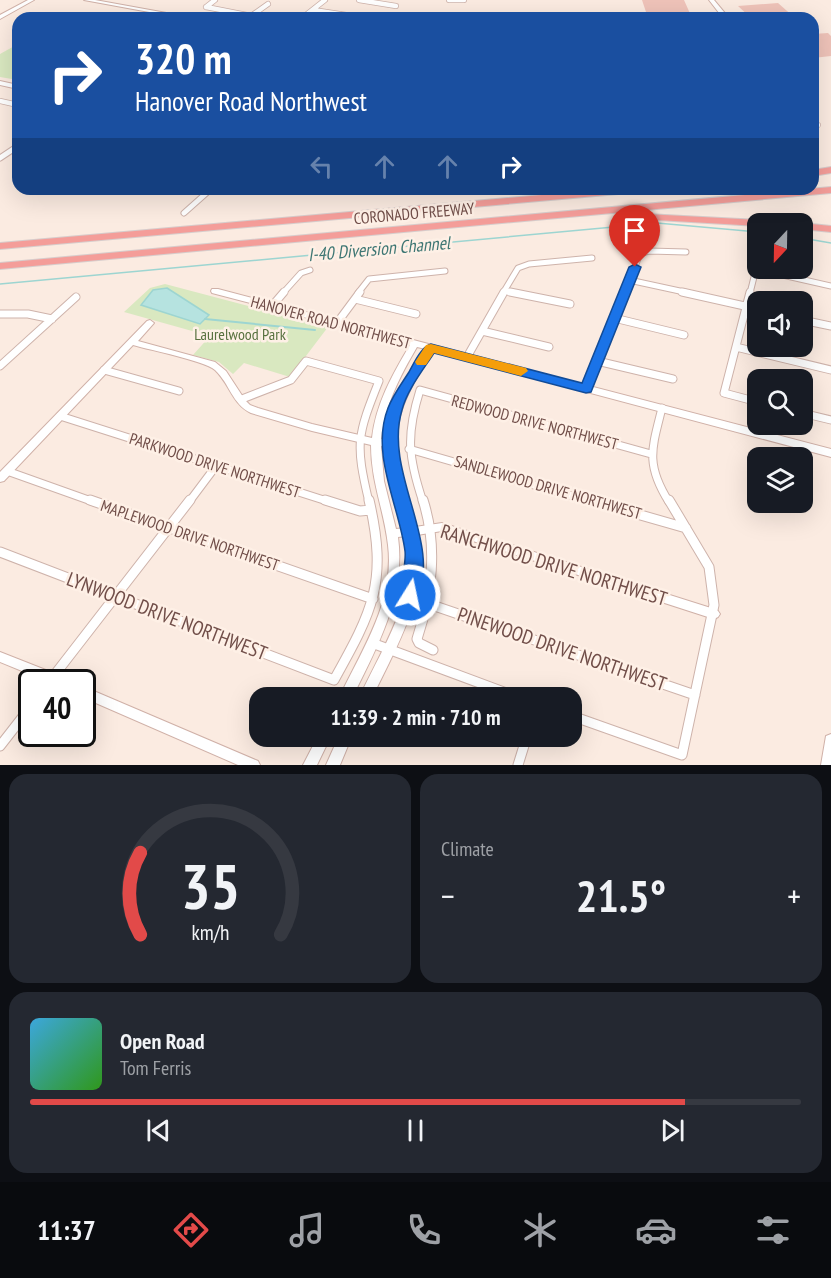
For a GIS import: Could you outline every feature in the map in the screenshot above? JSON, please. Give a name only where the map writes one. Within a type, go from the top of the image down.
[{"type":"highway","name":"CORONADO FREEWAY","points":[[0,246],[574,195]]},
{"type":"highway","name":"CORONADO FREEWAY","points":[[0,266],[777,195]]},
{"type":"highway","points":[[530,218],[631,215],[747,222]]},
{"type":"highway","points":[[813,227],[831,229]]},
{"type":"street","points":[[0,17],[32,0]]},
{"type":"street","points":[[86,0],[156,12]]},
{"type":"street","points":[[215,0],[206,8],[229,12]]},
{"type":"street","points":[[310,12],[325,0]]},
{"type":"street","points":[[359,0],[396,6]]},
{"type":"street","points":[[449,0],[464,0]]},
{"type":"street","points":[[711,0],[721,12]]},
{"type":"street","points":[[257,12],[268,4]]},
{"type":"street","points":[[313,10],[326,12]]},
{"type":"street","points":[[184,213],[204,195]]},
{"type":"street","points":[[586,388],[640,254],[644,252],[686,252]]},
{"type":"street","points":[[467,357],[518,268],[523,265],[592,258]]},
{"type":"street","points":[[272,306],[301,273],[310,270]]},
{"type":"street","points":[[337,323],[369,279],[445,271]]},
{"type":"street","points":[[747,399],[724,393],[753,279]]},
{"type":"street","points":[[800,279],[831,286]]},
{"type":"street","points":[[630,280],[746,307]]},
{"type":"street","name":"HANOVER ROAD NORTHWEST","points":[[215,291],[747,430]]},
{"type":"street","points":[[505,291],[570,304]]},
{"type":"street","points":[[0,366],[76,297]]},
{"type":"street","points":[[355,298],[416,314]]},
{"type":"street","points":[[0,314],[28,314],[52,319]]},
{"type":"street","points":[[614,318],[684,335]]},
{"type":"street","points":[[813,322],[831,326]]},
{"type":"street","points":[[3,474],[150,323]]},
{"type":"street","points":[[482,331],[549,347]]},
{"type":"street","points":[[132,342],[212,364],[221,370],[247,407],[359,440],[390,443]]},
{"type":"street","points":[[350,687],[388,603],[394,571],[393,534],[378,479],[376,443],[385,395],[415,344]]},
{"type":"street","points":[[736,347],[831,370]]},
{"type":"street","points":[[370,687],[409,600],[415,564],[410,531],[394,478],[390,443],[395,409],[408,381],[431,348]]},
{"type":"street","points":[[242,399],[291,380],[306,361],[379,381],[361,426],[359,440],[362,473],[371,510],[377,553],[373,599]]},
{"type":"street","points":[[597,361],[673,379]]},
{"type":"street","points":[[104,370],[179,391]]},
{"type":"street","name":"REDWOOD DRIVE NORTHWEST","points":[[409,449],[411,417],[420,390],[651,454]]},
{"type":"street","points":[[582,720],[682,755],[714,614],[709,567],[658,484],[651,454],[662,408]]},
{"type":"street","name":"PARKWOOD DRIVE NORTHWEST","points":[[60,416],[360,511],[371,510]]},
{"type":"street","points":[[813,416],[831,420]]},
{"type":"street","name":"HANOVER ROAD NORTHWEST","points":[[764,435],[831,453]]},
{"type":"street","points":[[409,449],[430,528],[433,563],[429,604],[417,639],[419,644],[433,650]]},
{"type":"street","name":"SANDLEWOOD DRIVE NORTHWEST","points":[[409,449],[686,528]]},
{"type":"street","points":[[63,669],[115,596],[216,466]]},
{"type":"street","name":"MAPLEWOOD DRIVE NORTHWEST","points":[[3,474],[168,527],[373,599]]},
{"type":"street","name":"RANCHWOOD DRIVE NORTHWEST","points":[[393,534],[442,527],[714,614]]},
{"type":"street","name":"LYNWOOD DRIVE NORTHWEST","points":[[0,552],[334,680],[366,620],[373,599]]},
{"type":"street","name":"PINEWOOD DRIVE NORTHWEST","points":[[429,604],[696,695]]},
{"type":"street","points":[[372,643],[491,687]]},
{"type":"street","points":[[0,657],[27,669]]},
{"type":"street","points":[[96,697],[254,765]]},
{"type":"street","points":[[0,746],[18,723]]},
{"type":"street","points":[[828,765],[831,740]]},
{"type":"street","points":[[310,765],[319,747]]},
{"type":"street","points":[[333,765],[341,747]]},
{"type":"street","points":[[518,765],[524,747]]},
{"type":"green space","points":[[12,47],[12,79],[0,77],[0,54]]},
{"type":"green space","name":"Laurelwood Park","points":[[165,284],[328,327],[290,377],[244,363],[233,374],[219,362],[193,355],[210,336],[124,312],[150,288]]},
{"type":"water","points":[[167,288],[209,315],[200,324],[141,305],[153,290]]},
{"type":"building","points":[[642,0],[684,0],[689,12],[646,12]]},
{"type":"building","points":[[778,3],[788,12],[744,12],[738,6]]},
{"type":"building","points":[[828,33],[831,36],[831,56],[819,57],[819,34]]},
{"type":"waterway","name":"I-40 Diversion Channel","points":[[0,284],[657,223],[747,231]]},
{"type":"waterway","name":"I-40 Diversion Channel","points":[[813,240],[831,243]]},
{"type":"waterway","points":[[205,319],[315,330]]},
{"type":"slow traffic","points":[[421,362],[431,348],[521,371]]},
{"type":"route","points":[[410,595],[415,564],[413,548],[407,518],[394,478],[390,443],[395,409],[408,381],[431,348],[586,388],[635,267]]}]
